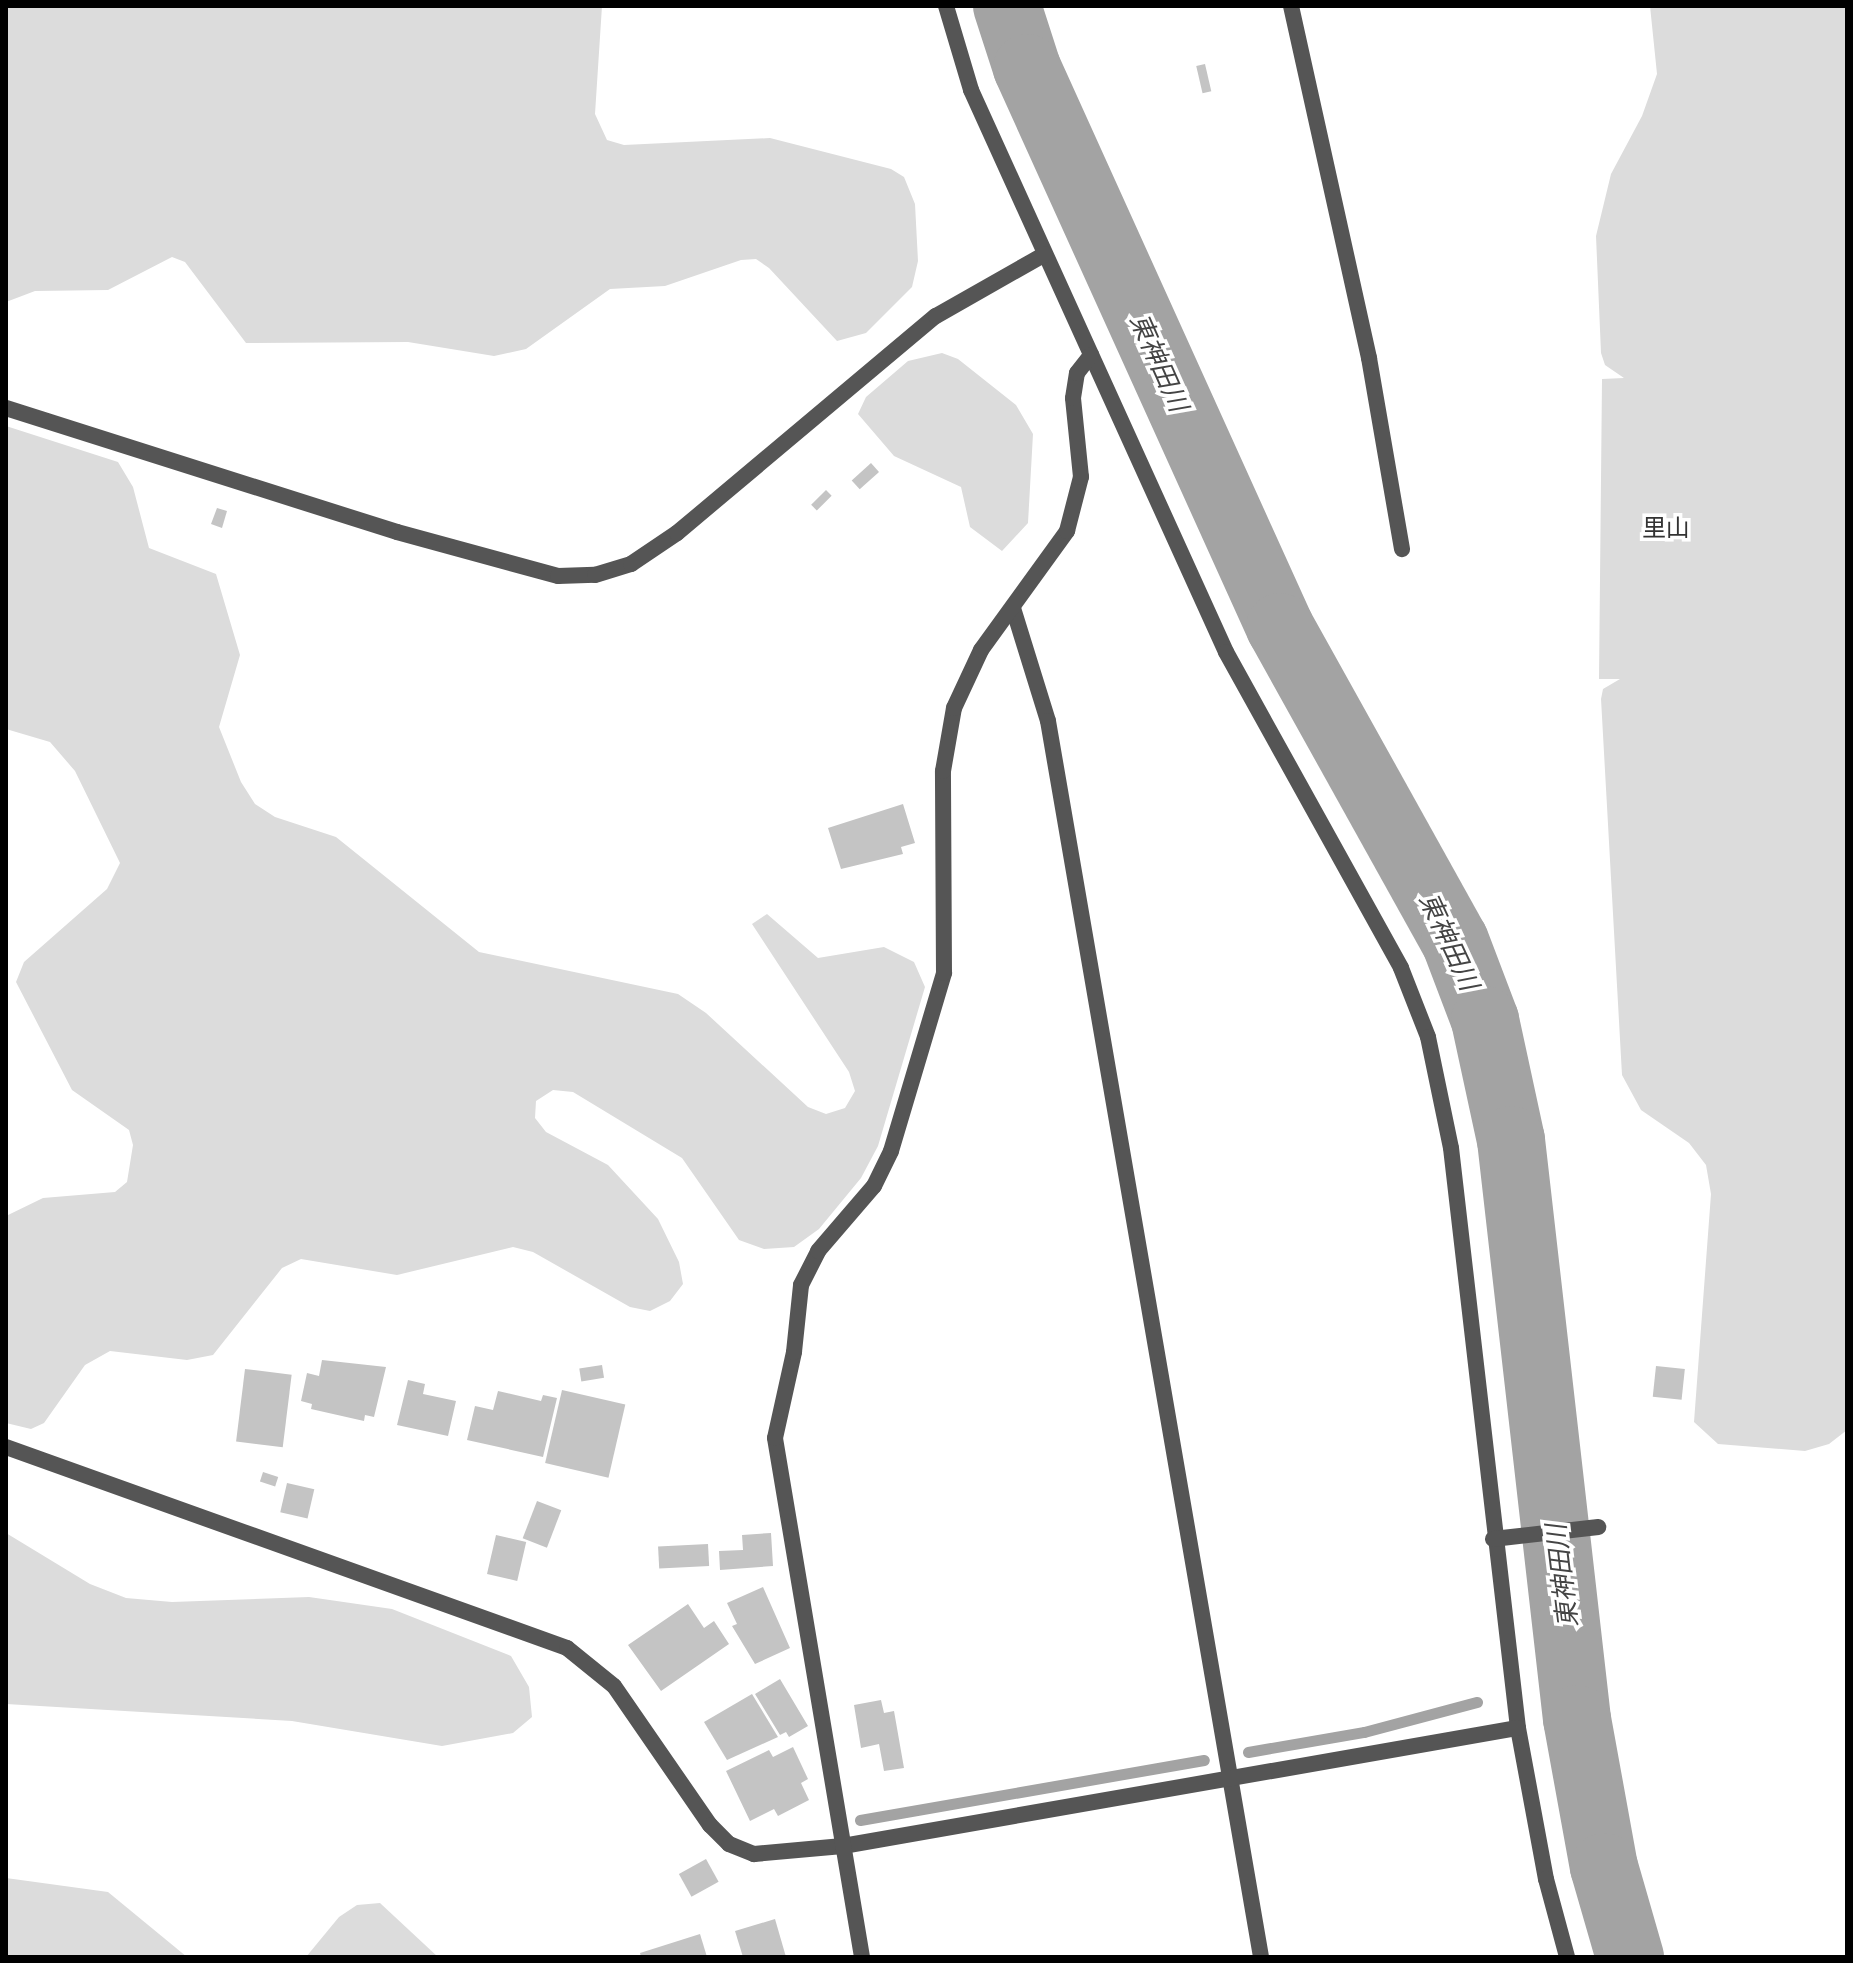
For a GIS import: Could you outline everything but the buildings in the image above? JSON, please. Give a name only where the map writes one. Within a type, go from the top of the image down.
[{"type":"street","points":[[946,6],[971,90],[1230,662],[1401,968],[1424,1026],[1451,1148],[1518,1728],[1546,1879],[1567,1957]]},
{"type":"street","points":[[1291,6],[1369,358],[1402,549]]},
{"type":"street","points":[[6,408],[397,532],[558,576],[595,575],[631,564],[677,533],[936,316],[1045,254]]},
{"type":"street","points":[[862,1957],[775,1438],[794,1352],[801,1285],[818,1251],[874,1186],[891,1151],[944,973],[946,739],[965,678],[1067,531],[1081,477],[1073,398],[1077,373],[1091,355]]},
{"type":"street","points":[[1013,608],[1048,721],[1261,1957]]},
{"type":"street","points":[[6,1447],[567,1648],[614,1686],[710,1825],[729,1844],[754,1854],[843,1846],[1518,1728]]},
{"type":"street","points":[[1498,1538],[1598,1527]]},
{"type":"green space","points":[[6,6],[602,6],[595,114],[607,140],[624,145],[770,138],[891,169],[904,177],[915,204],[918,261],[912,287],[866,333],[837,341],[769,268],[756,259],[741,260],[665,286],[610,289],[526,349],[494,356],[408,342],[246,343],[185,262],[172,257],[108,290],[35,291],[6,302]]},
{"type":"green space","name":"里山","points":[[1650,6],[1847,6],[1847,1430],[1829,1444],[1805,1451],[1718,1444],[1694,1422],[1711,1194],[1706,1165],[1689,1143],[1641,1110],[1622,1075],[1601,699],[1603,689],[1620,679],[1599,679],[1602,379],[1624,378],[1605,365],[1601,353],[1596,236],[1611,174],[1642,116],[1657,74]]},
{"type":"green space","points":[[942,353],[958,359],[1016,405],[1033,434],[1028,523],[1002,551],[970,527],[961,487],[894,456],[858,414],[866,397],[908,361]]},
{"type":"green space","points":[[6,426],[118,462],[133,487],[149,548],[216,574],[240,655],[219,727],[241,782],[255,804],[275,817],[336,837],[479,952],[678,994],[706,1013],[808,1107],[826,1114],[845,1108],[855,1091],[849,1072],[752,924],[767,914],[818,958],[884,947],[914,962],[925,987],[878,1146],[861,1178],[819,1229],[794,1247],[764,1249],[739,1240],[682,1158],[573,1092],[553,1090],[536,1101],[535,1118],[546,1132],[608,1165],[658,1219],[679,1262],[683,1284],[670,1301],[650,1311],[630,1307],[533,1252],[513,1247],[397,1275],[301,1259],[282,1268],[213,1355],[187,1360],[110,1351],[85,1365],[44,1423],[31,1429],[6,1423],[6,1216],[43,1198],[115,1192],[127,1182],[133,1145],[129,1130],[72,1090],[16,982],[24,962],[107,889],[120,863],[75,771],[50,742],[6,729]]},
{"type":"green space","points":[[6,1533],[90,1584],[126,1598],[172,1602],[309,1597],[392,1609],[511,1656],[529,1687],[532,1717],[513,1733],[442,1746],[292,1721],[6,1704]]},
{"type":"green space","points":[[6,1878],[108,1892],[187,1957],[6,1957]]},
{"type":"green space","points":[[380,1903],[438,1957],[306,1957],[339,1917],[357,1905]]},
{"type":"waterway","name":"東神田川","points":[[1007,6],[1027,68],[1280,627],[1455,941],[1485,1020],[1511,1140],[1577,1719],[1604,1867],[1630,1957]]},
{"type":"waterway","points":[[1248,1752],[1364,1732],[1477,1702]]},
{"type":"waterway","points":[[860,1820],[1204,1760]]}]
